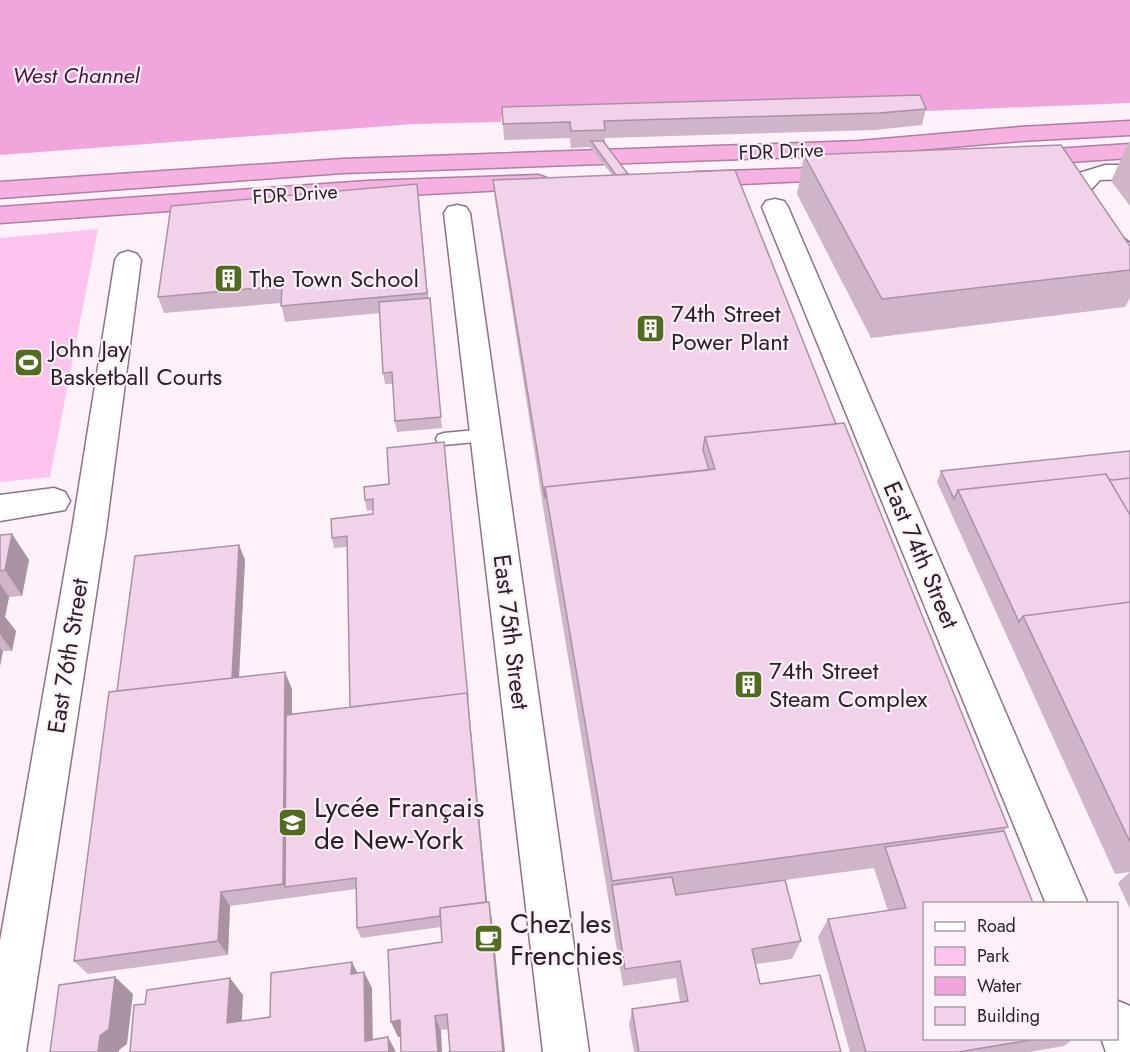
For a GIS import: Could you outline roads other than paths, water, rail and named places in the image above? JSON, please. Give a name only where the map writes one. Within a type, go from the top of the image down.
[{"type":"highway","name":"FDR Drive","points":[[0,190],[343,166],[859,148],[1020,134],[1130,128]]},
{"type":"highway","points":[[1091,174],[1007,168],[1130,151]]},
{"type":"highway","name":"FDR Drive","points":[[674,179],[865,173]]},
{"type":"highway","name":"FDR Drive","points":[[0,215],[367,189],[557,182]]},
{"type":"street","points":[[1130,172],[1091,174],[1081,182],[1075,193],[1078,209],[1094,227],[1130,257]]},
{"type":"street","name":"East 74th Street","points":[[775,207],[1067,902]]},
{"type":"street","name":"East 75th Street","points":[[457,213],[566,1052]]},
{"type":"street","name":"East 76th Street","points":[[3,1052],[87,542],[128,260]]},
{"type":"street","points":[[0,508],[54,501]]},
{"type":"street","points":[[1118,1027],[1129,1052]]},
{"type":"lane","points":[[444,439],[486,435]]},
{"type":"water","name":"West Channel","points":[[0,0],[1130,0],[1130,103],[925,111],[922,105],[501,117],[501,122],[414,124],[0,155]]},
{"type":"place","name":"The Town School","points":[[228,279]]},
{"type":"place","name":"74th Street Power Plant","points":[[650,328]]},
{"type":"place","name":"John Jay Basketball Courts","points":[[29,363]]},
{"type":"place","name":"74th Street Steam Complex","points":[[748,685]]},
{"type":"place","name":"Lycée Français de New-York","points":[[293,823]]},
{"type":"place","name":"Chez les Frenchies","points":[[489,939]]}]
